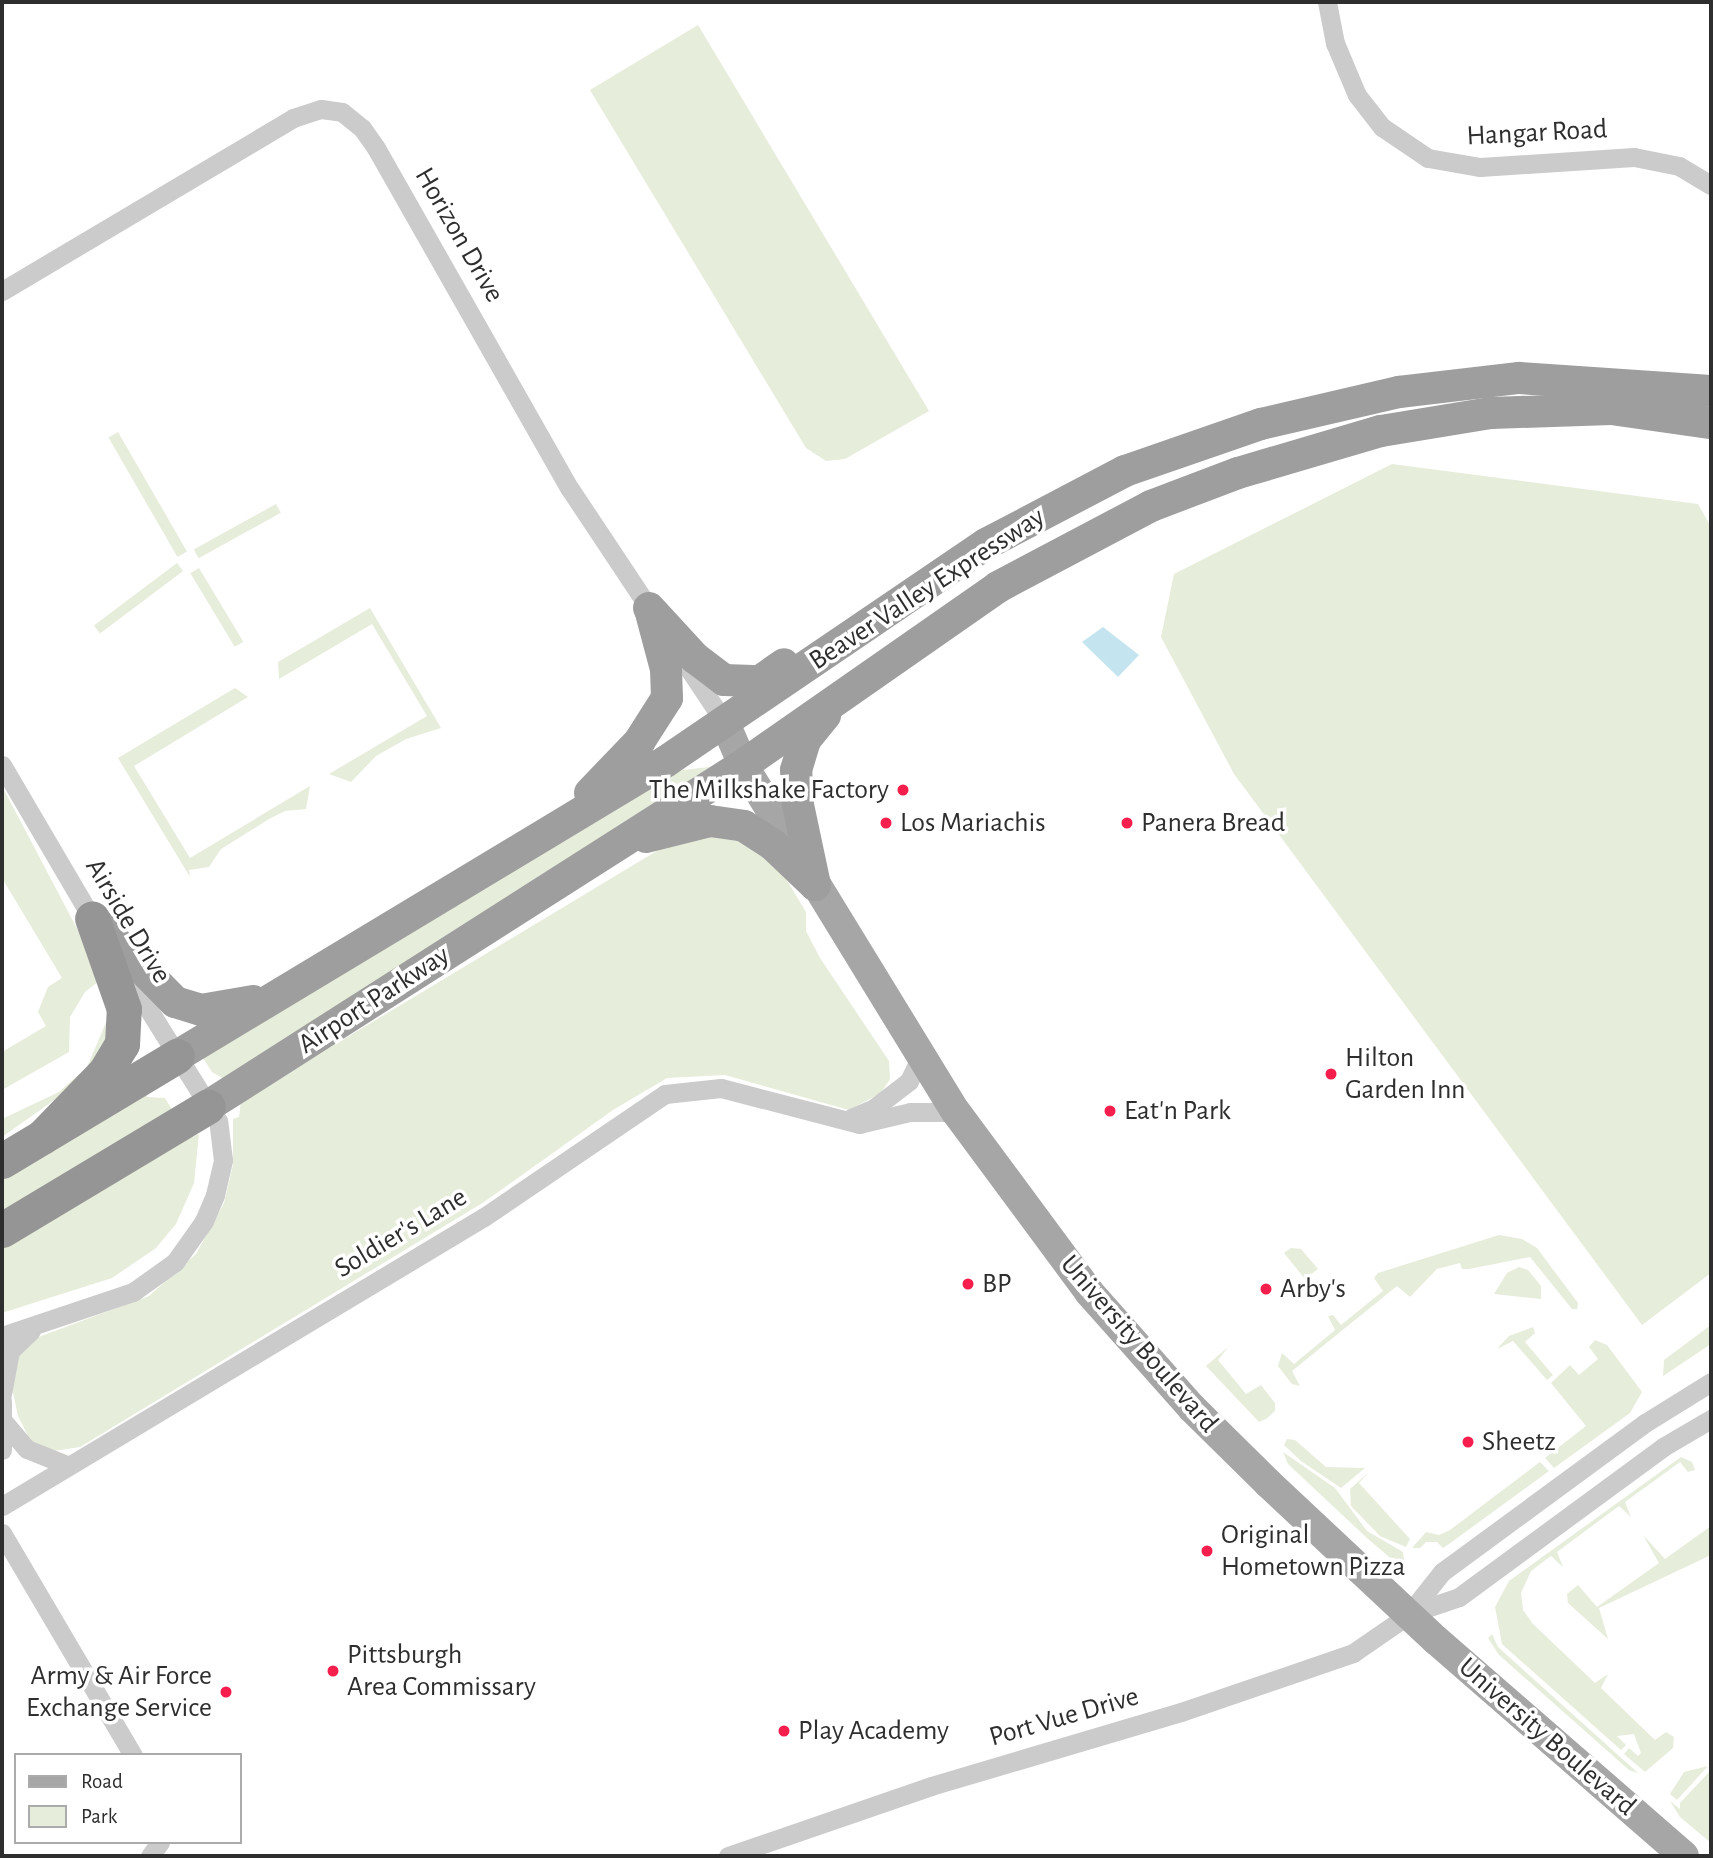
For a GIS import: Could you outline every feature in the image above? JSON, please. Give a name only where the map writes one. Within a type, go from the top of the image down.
[{"type":"highway","name":"Beaver Valley Expressway","points":[[725,723],[986,544],[1102,481],[1183,447],[1302,412],[1399,392],[1519,378],[1711,391]]},
{"type":"highway","name":"Beaver Valley Expressway","points":[[743,765],[998,587],[1065,548],[1163,501],[1270,463],[1381,430],[1491,413],[1611,409],[1711,423]]},
{"type":"highway","points":[[649,608],[712,674],[737,683],[760,681],[862,612],[885,614]]},
{"type":"highway","points":[[554,829],[639,743],[667,698],[666,669],[649,608]]},
{"type":"highway","points":[[815,885],[798,805],[796,770],[811,729],[854,685]]},
{"type":"highway","name":"Airport Parkway","points":[[2,1161],[725,723]]},
{"type":"highway","name":"Airport Parkway","points":[[2,1230],[208,1106],[611,846],[743,765]]},
{"type":"highway","points":[[611,846],[691,824],[727,822],[759,834],[815,885]]},
{"type":"highway","points":[[92,918],[184,1006],[201,1010],[275,997]]},
{"type":"highway","points":[[42,1137],[106,1072],[122,1044],[124,1009],[92,918]]},
{"type":"main road","name":"University Boulevard","points":[[725,723],[743,765],[956,1112],[1021,1205],[1121,1329],[1220,1437],[1408,1615],[1684,1856]]},
{"type":"street","name":"Hangar Road","points":[[1327,2],[1335,43],[1357,95],[1382,127],[1420,154],[1461,167],[1634,157],[1679,166],[1711,186]]},
{"type":"street","name":"Horizon Drive","points":[[2,291],[293,118],[321,109],[342,112],[362,128],[376,148],[570,489],[725,723]]},
{"type":"street","name":"Airside Drive","points":[[2,765],[92,918],[218,1121],[223,1160],[215,1195],[190,1243],[176,1262],[133,1292],[2,1336]]},
{"type":"street","points":[[844,1121],[874,1108],[909,1081],[921,1056]]},
{"type":"street","name":"Soldier's Lane","points":[[2,1506],[484,1217],[665,1094],[721,1088],[844,1121],[871,1123],[910,1112],[956,1112]]},
{"type":"street","points":[[2,1394],[10,1351],[38,1326]]},
{"type":"street","points":[[1408,1615],[1442,1572],[1645,1423],[1711,1382]]},
{"type":"street","points":[[2,1401],[2,1450]]},
{"type":"street","points":[[1408,1615],[1459,1597],[1663,1447],[1711,1419]]},
{"type":"street","points":[[4,1422],[27,1449],[69,1465]]},
{"type":"street","points":[[2,1533],[132,1753]]},
{"type":"street","name":"Port Vue Drive","points":[[728,1856],[944,1782],[1181,1712],[1339,1658],[1375,1641],[1408,1615]]},
{"type":"green space","points":[[698,25],[929,411],[845,459],[826,461],[806,448],[590,90]]},
{"type":"green space","points":[[118,432],[187,552],[177,557],[108,438]]},
{"type":"green space","points":[[1392,464],[1698,504],[1711,527],[1711,1273],[1642,1325],[1234,774],[1161,637],[1174,574]]},
{"type":"green space","points":[[276,504],[281,513],[199,558],[194,550]]},
{"type":"green space","points":[[177,563],[183,571],[100,634],[94,626]]},
{"type":"green space","points":[[199,568],[243,642],[235,647],[190,573]]},
{"type":"green space","points":[[370,608],[441,728],[406,739],[376,756],[351,782],[329,774],[427,716],[372,624],[279,679],[278,662]]},
{"type":"green space","points":[[235,688],[248,697],[134,766],[190,858],[310,786],[306,809],[285,811],[269,819],[221,849],[209,867],[189,870],[190,877],[118,758]]},
{"type":"green space","points":[[709,767],[711,771],[224,1079],[212,1072],[201,1055],[675,771]]},
{"type":"green space","points":[[2,786],[103,978],[85,992],[70,1017],[69,1052],[2,1090],[2,1052],[46,1026],[38,1012],[48,987],[62,978],[2,878]]},
{"type":"green space","points":[[685,834],[739,839],[777,864],[806,912],[806,931],[820,958],[889,1061],[890,1079],[881,1093],[849,1110],[725,1075],[667,1078],[613,1110],[484,1202],[80,1447],[54,1451],[31,1442],[18,1416],[11,1383],[14,1360],[36,1338],[149,1296],[196,1254],[224,1203],[233,1165],[233,1119],[239,1117],[241,1101]]},
{"type":"green space","points":[[113,1006],[113,1035],[108,1034],[102,1048],[107,1052],[94,1072],[2,1137],[2,1119],[59,1092],[87,1067]]},
{"type":"green space","points":[[146,1091],[147,1097],[165,1098],[174,1113],[2,1216],[2,1175]]},
{"type":"green space","points":[[187,1132],[190,1138],[199,1134],[194,1183],[176,1224],[156,1248],[112,1278],[2,1313],[2,1242]]},
{"type":"green space","points":[[1499,1235],[1522,1239],[1537,1248],[1578,1303],[1577,1309],[1572,1309],[1530,1257],[1469,1269],[1462,1269],[1460,1263],[1437,1269],[1410,1297],[1397,1286],[1292,1371],[1300,1386],[1292,1384],[1278,1366],[1282,1353],[1294,1364],[1335,1330],[1328,1316],[1333,1315],[1341,1325],[1383,1291],[1374,1278],[1378,1273]]},
{"type":"green space","points":[[1291,1248],[1301,1249],[1318,1269],[1305,1279],[1284,1253]]},
{"type":"green space","points":[[1519,1267],[1528,1270],[1541,1286],[1541,1299],[1494,1294],[1507,1273]]},
{"type":"green space","points":[[1711,1325],[1711,1344],[1663,1376],[1664,1360]]},
{"type":"green space","points":[[1533,1327],[1535,1333],[1525,1342],[1553,1375],[1547,1380],[1513,1341],[1497,1349],[1509,1336]]},
{"type":"green space","points":[[1595,1340],[1607,1345],[1642,1392],[1630,1413],[1554,1468],[1545,1458],[1586,1426],[1551,1383],[1570,1365],[1579,1375],[1598,1359],[1589,1347]]},
{"type":"green space","points":[[1228,1347],[1218,1360],[1246,1394],[1261,1385],[1275,1403],[1275,1411],[1266,1419],[1259,1422],[1206,1366]]},
{"type":"green space","points":[[1287,1439],[1295,1440],[1326,1467],[1365,1468],[1341,1488],[1301,1461],[1284,1445]]},
{"type":"green space","points":[[1283,1452],[1335,1488],[1367,1531],[1403,1552],[1404,1561],[1389,1557],[1367,1538],[1288,1464]]},
{"type":"green space","points":[[1681,1457],[1692,1462],[1695,1470],[1688,1472],[1680,1462],[1625,1502],[1631,1517],[1619,1506],[1557,1552],[1563,1567],[1551,1556],[1531,1571],[1521,1593],[1523,1610],[1533,1624],[1595,1683],[1608,1674],[1601,1688],[1655,1740],[1666,1732],[1674,1737],[1673,1748],[1645,1772],[1624,1754],[1629,1748],[1638,1756],[1641,1753],[1634,1734],[1617,1736],[1626,1745],[1621,1750],[1502,1644],[1495,1607],[1509,1581]]},
{"type":"green space","points":[[1540,1462],[1549,1471],[1449,1544],[1443,1548],[1437,1542],[1426,1542],[1420,1548],[1412,1548],[1426,1532],[1439,1535],[1450,1530]]},
{"type":"green space","points":[[1369,1472],[1359,1483],[1410,1539],[1406,1547],[1380,1536],[1351,1506],[1350,1489]]},
{"type":"green space","points":[[1711,1526],[1711,1555],[1599,1608],[1608,1639],[1568,1603],[1567,1594],[1578,1585],[1597,1607],[1659,1563],[1643,1535],[1665,1559]]},
{"type":"green space","points":[[1492,1634],[1498,1647],[1638,1773],[1629,1770],[1499,1655],[1488,1638]]},
{"type":"green space","points":[[1708,1766],[1677,1800],[1670,1794],[1684,1772]]},
{"type":"green space","points":[[1711,1770],[1711,1843],[1680,1817],[1670,1801],[1680,1809],[1680,1803]]},
{"type":"water","points":[[1103,627],[1139,655],[1118,677],[1082,642]]},
{"type":"place","name":"The Milkshake Factory","points":[[903,790]]},
{"type":"place","name":"Los Mariachis","points":[[886,823]]},
{"type":"place","name":"Panera Bread","points":[[1127,823]]},
{"type":"place","name":"Hilton Garden Inn","points":[[1331,1074]]},
{"type":"place","name":"Eat'n Park","points":[[1110,1111]]},
{"type":"place","name":"BP","points":[[968,1284]]},
{"type":"place","name":"Arby's","points":[[1266,1289]]},
{"type":"place","name":"Sheetz","points":[[1468,1442]]},
{"type":"place","name":"Original Hometown Pizza","points":[[1207,1551]]},
{"type":"place","name":"Pittsburgh Area Commissary","points":[[333,1671]]},
{"type":"place","name":"Army & Air Force Exchange Service","points":[[226,1692]]},
{"type":"place","name":"Play Academy","points":[[784,1731]]}]
